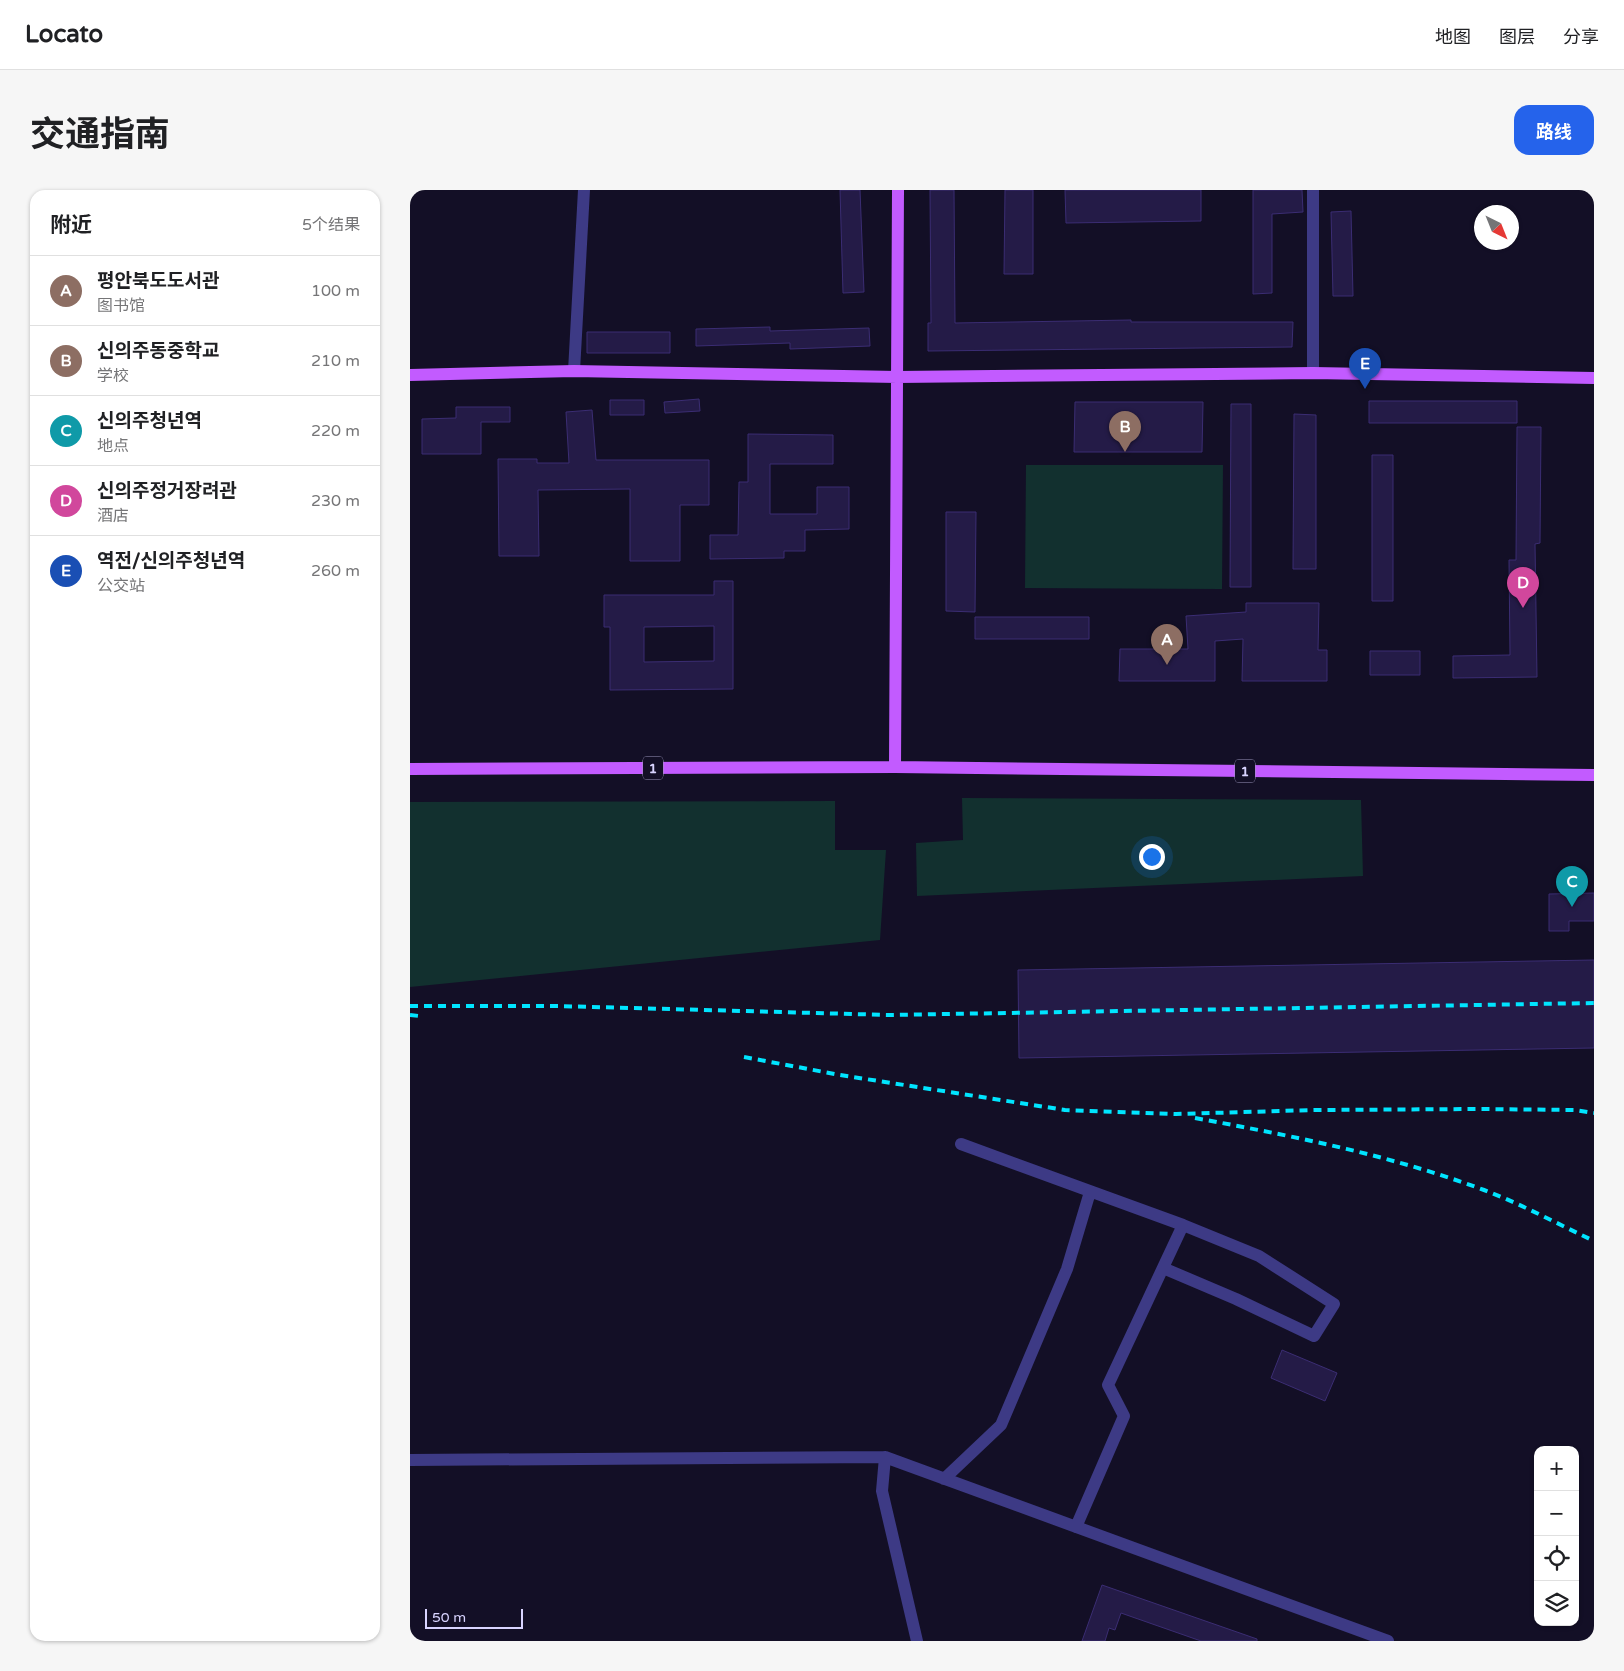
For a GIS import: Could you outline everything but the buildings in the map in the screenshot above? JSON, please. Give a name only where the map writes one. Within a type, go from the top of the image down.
[{"type":"main road","points":[[895,767],[898,190]]},
{"type":"main road","points":[[410,375],[574,371],[897,377],[1313,373],[1594,378]]},
{"type":"main road","name":"1","points":[[410,769],[895,767],[1594,775]]},
{"type":"street","points":[[574,371],[584,190]]},
{"type":"street","points":[[1313,190],[1313,373]]},
{"type":"street","points":[[960,1144],[1182,1225],[1259,1256],[1334,1304],[1314,1336],[1236,1299],[1163,1268]]},
{"type":"street","points":[[944,1478],[1002,1425],[1067,1269],[1090,1192]]},
{"type":"street","points":[[1076,1527],[1124,1416],[1108,1385],[1182,1225]]},
{"type":"street","points":[[884,1457],[882,1490],[918,1641]]},
{"type":"street","points":[[410,1460],[884,1457],[1388,1641]]},
{"type":"green space","points":[[1026,465],[1223,465],[1222,589],[1025,588]]},
{"type":"green space","points":[[962,798],[1361,800],[1363,876],[917,896],[916,843],[963,840]]},
{"type":"green space","points":[[835,801],[835,850],[886,850],[880,940],[410,987],[410,802]]},
{"type":"railway","points":[[410,1006],[558,1006],[889,1015],[1594,1003]]},
{"type":"railway","points":[[410,1015],[419,1016]]},
{"type":"railway","points":[[744,1057],[840,1075],[1065,1110],[1176,1114],[1315,1110],[1482,1109],[1575,1110],[1594,1113]]},
{"type":"railway","points":[[1195,1118],[1305,1139],[1449,1178],[1484,1190],[1526,1208],[1594,1241]]},
{"type":"place","name":"역전/신의주청년역","points":[[1365,389]]},
{"type":"place","name":"신의주동중학교","points":[[1125,452]]},
{"type":"place","name":"신의주정거장려관","points":[[1523,608]]},
{"type":"place","name":"평안북도도서관","points":[[1167,665]]},
{"type":"place","name":"신의주청년역","points":[[1572,907]]}]
